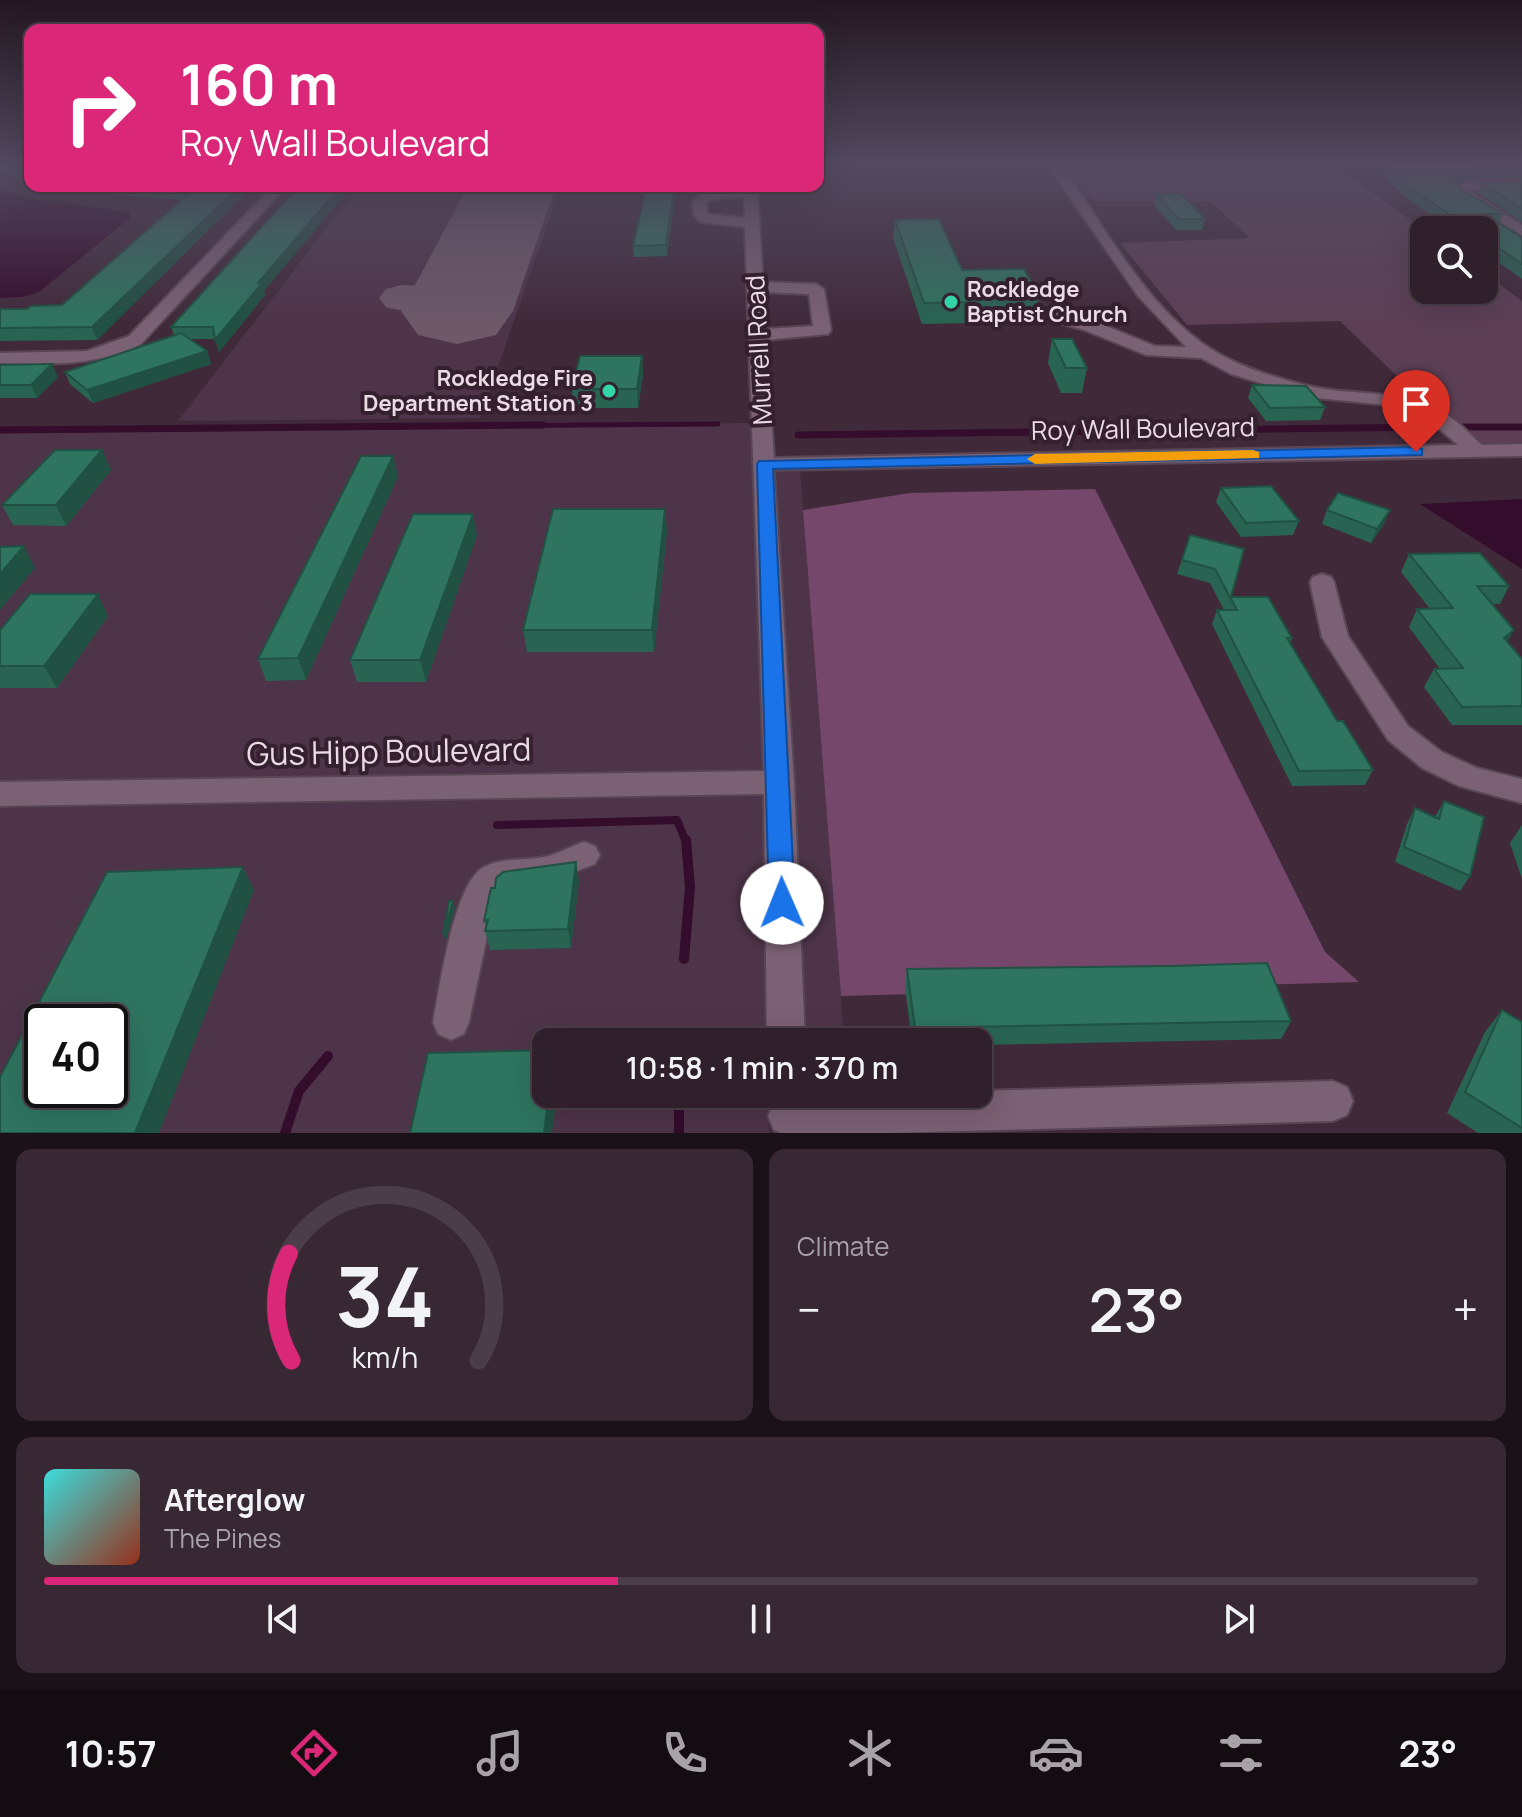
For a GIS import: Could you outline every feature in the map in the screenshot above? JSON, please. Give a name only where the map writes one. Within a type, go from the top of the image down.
[{"type":"street","points":[[0,358],[90,357],[123,347],[135,340],[250,218]]},
{"type":"street","points":[[704,218],[752,223]]},
{"type":"street","name":"Murrell Road","points":[[752,218],[779,782],[786,1028]]},
{"type":"street","points":[[1093,218],[1165,318],[1181,337],[1205,353],[1238,370],[1314,393],[1401,401],[1435,415],[1477,451]]},
{"type":"street","points":[[1501,218],[1522,231]]},
{"type":"street","points":[[756,287],[816,289],[822,330],[758,335]]},
{"type":"street","points":[[1051,315],[1090,326],[1152,351],[1205,353]]},
{"type":"street","name":"Roy Wall Boulevard","points":[[765,464],[1522,450]]},
{"type":"street","points":[[1322,582],[1335,637],[1398,733],[1432,760],[1470,778],[1522,791]]},
{"type":"street","name":"Gus Hipp Boulevard","points":[[0,794],[779,782]]},
{"type":"street","points":[[451,1022],[477,900],[485,883],[493,877],[540,871],[584,855]]},
{"type":"street","points":[[788,1114],[1333,1101]]},
{"type":"shaded area","points":[[0,218],[130,218],[39,292],[0,298]]},
{"type":"shaded area","points":[[334,218],[550,218],[480,418],[178,421]]},
{"type":"shaded area","points":[[1228,218],[1407,218],[1410,220],[1410,304],[1498,304],[1498,283],[1522,301],[1522,444],[1468,445],[1340,321],[1187,325],[1120,243],[1250,238]]},
{"type":"shaded area","points":[[482,422],[752,423],[764,769],[0,781],[0,432]]},
{"type":"shaded area","points":[[800,470],[843,1028],[804,1028],[795,795],[776,471]]},
{"type":"shaded area","points":[[1095,489],[1325,952],[1359,982],[841,996],[803,510],[910,493]]},
{"type":"shaded area","points":[[1522,499],[1522,569],[1420,504]]},
{"type":"shaded area","points":[[764,796],[767,1028],[532,1028],[532,1108],[768,1108],[769,1133],[0,1133],[0,808]]},
{"type":"building","points":[[161,218],[207,218],[92,327],[0,328],[0,309],[62,305]]},
{"type":"building","points":[[270,218],[314,218],[215,340],[213,327],[171,327]]},
{"type":"building","points":[[640,218],[670,218],[666,245],[633,246]]},
{"type":"building","points":[[939,219],[962,270],[1024,269],[1039,295],[972,296],[975,302],[924,303],[895,220]]},
{"type":"building","points":[[1498,222],[1522,238],[1522,264],[1498,248]]},
{"type":"building","points":[[181,333],[207,351],[87,390],[65,372]]},
{"type":"building","points":[[1052,339],[1072,339],[1087,368],[1066,368]]},
{"type":"building","points":[[580,356],[642,356],[637,389],[572,389]]},
{"type":"building","points":[[52,364],[31,385],[0,385],[0,365]]},
{"type":"building","points":[[1252,385],[1306,386],[1325,407],[1270,408]]},
{"type":"building","points":[[55,450],[102,450],[56,505],[2,505]]},
{"type":"building","points":[[361,456],[393,456],[298,658],[258,659]]},
{"type":"building","points":[[1271,486],[1299,521],[1246,523],[1221,488]]},
{"type":"building","points":[[1338,493],[1390,510],[1377,529],[1327,510]]},
{"type":"building","points":[[553,509],[665,509],[652,630],[523,630]]},
{"type":"building","points":[[413,514],[473,514],[420,660],[350,660]]},
{"type":"building","points":[[1190,535],[1244,549],[1231,597],[1268,597],[1292,638],[1287,638],[1337,721],[1343,721],[1373,770],[1299,771],[1217,610],[1237,610],[1215,569],[1182,560]]},
{"type":"building","points":[[24,546],[0,574],[0,547]]},
{"type":"building","points":[[1480,553],[1509,586],[1477,586],[1514,630],[1504,638],[1522,659],[1522,706],[1462,707],[1434,669],[1463,668],[1417,609],[1453,608],[1409,554]]},
{"type":"building","points":[[30,594],[98,594],[44,666],[0,666],[0,630]]},
{"type":"building","points":[[1444,801],[1484,817],[1470,876],[1404,847],[1415,808],[1439,819]]},
{"type":"building","points":[[576,862],[568,929],[485,931],[491,888],[495,888],[496,878],[503,872]]},
{"type":"building","points":[[243,867],[135,1133],[0,1133],[0,1077],[24,1031],[24,1108],[128,1108],[128,1004],[38,1004],[107,872]]},
{"type":"building","points":[[449,901],[453,901],[443,934]]},
{"type":"building","points":[[1267,963],[1291,1021],[915,1028],[907,969]]},
{"type":"building","points":[[1502,1010],[1522,1022],[1522,1128],[1465,1092]]},
{"type":"building","points":[[532,1050],[532,1108],[547,1108],[544,1133],[410,1133],[428,1053]]},
{"type":"waterway","points":[[409,426],[718,424]]},
{"type":"waterway","points":[[409,426],[543,425]]},
{"type":"waterway","points":[[0,430],[409,426]]},
{"type":"waterway","points":[[303,427],[409,426]]},
{"type":"waterway","points":[[798,435],[1435,427],[1398,427]]},
{"type":"waterway","points":[[1463,427],[1522,427]]},
{"type":"waterway","points":[[497,825],[677,820],[686,842]]},
{"type":"waterway","points":[[684,959],[690,887],[686,840]]},
{"type":"waterway","points":[[285,1133],[299,1091],[328,1056]]},
{"type":"waterway","points":[[679,1108],[679,1133]]},
{"type":"taxiway","points":[[401,298],[462,300]]},
{"type":"runway","points":[[457,311],[498,218]]},
{"type":"slow traffic","points":[[1035,459],[1253,455]]},
{"type":"place","name":"Rockledge Baptist Church","points":[[951,302]]},
{"type":"place","name":"Rockledge Fire Department Station 3","points":[[609,391]]},
{"type":"route","points":[[782,903],[765,464],[1416,452]]}]
